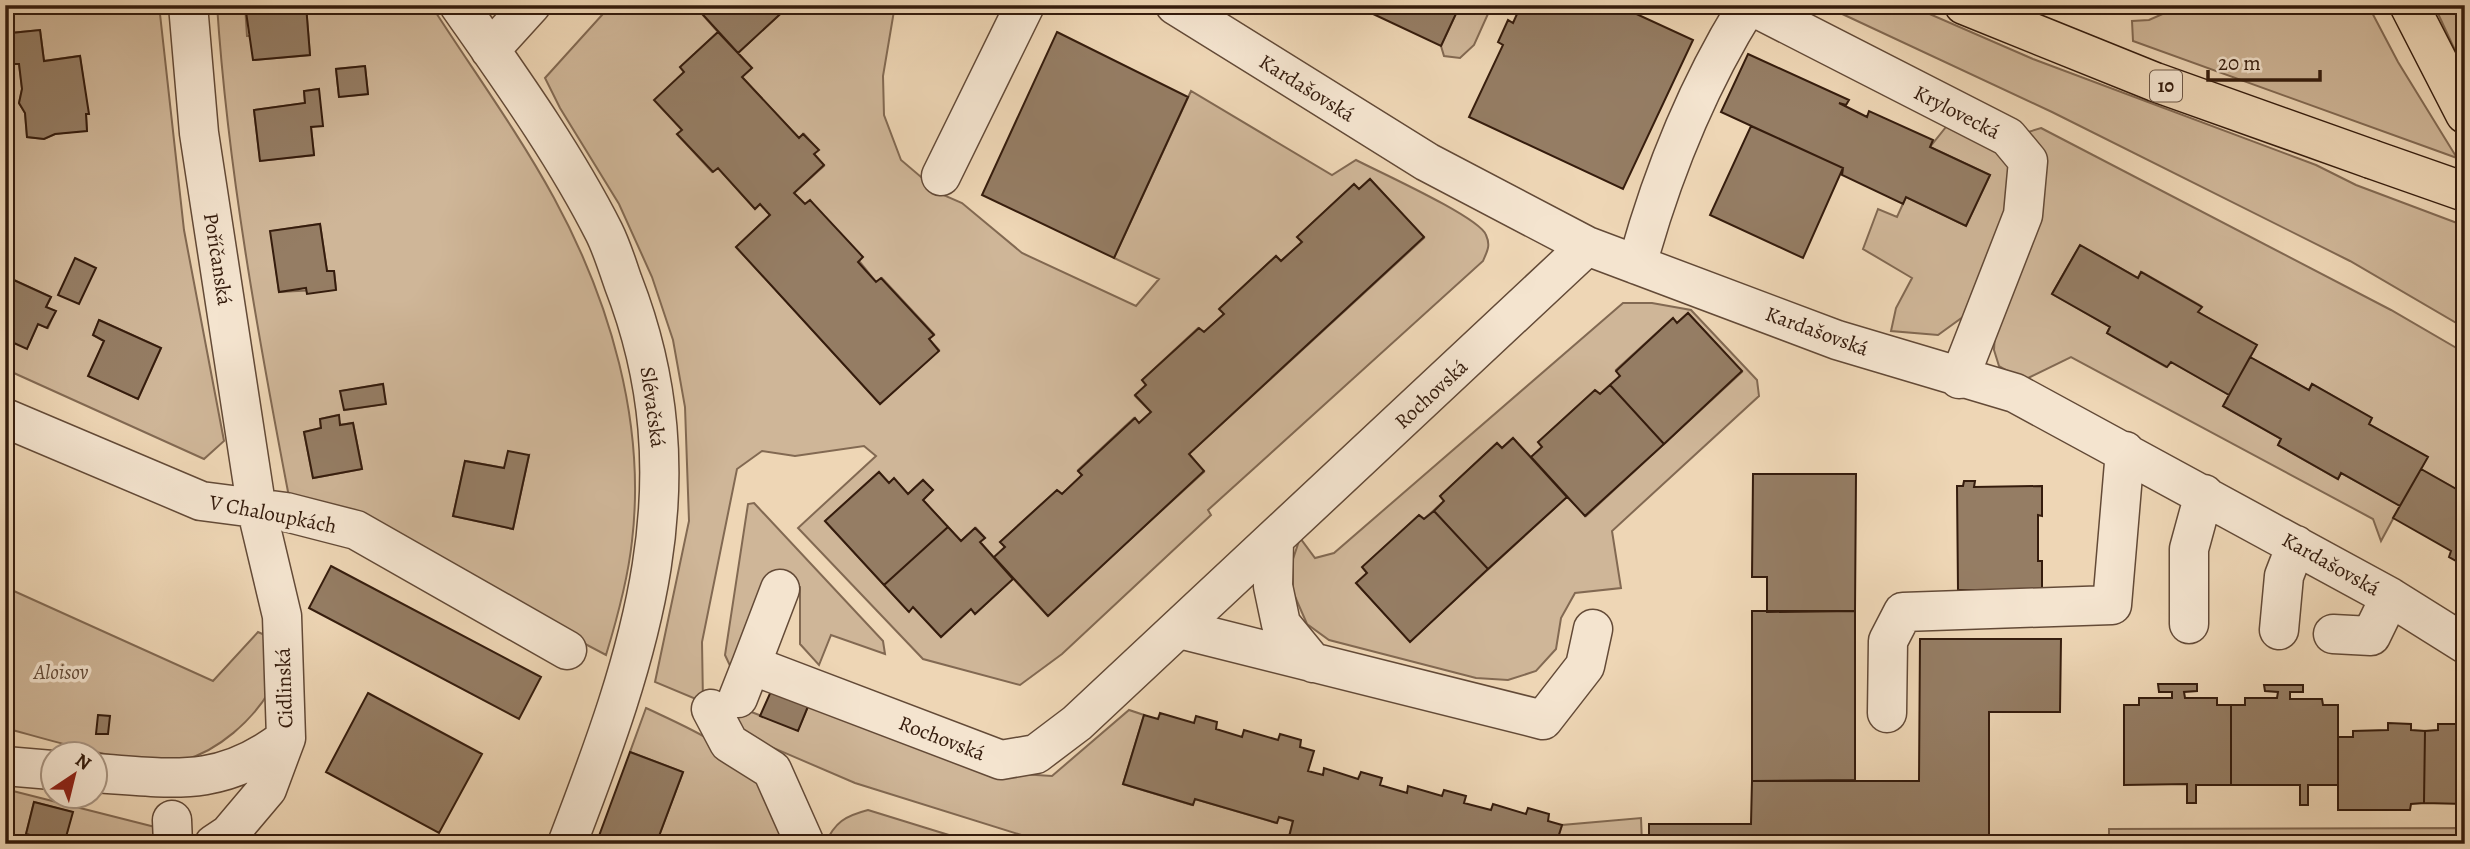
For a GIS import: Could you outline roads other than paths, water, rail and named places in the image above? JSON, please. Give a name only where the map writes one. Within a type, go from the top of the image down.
[{"type":"main road","name":"10","points":[[1964,5],[2155,82],[2465,192]]},
{"type":"main road","points":[[2409,5],[2465,114]]},
{"type":"street","name":"Poříčanská","points":[[188,5],[199,133],[257,511]]},
{"type":"street","name":"Slévačská","points":[[459,5],[491,50],[604,233],[642,329],[656,410],[662,469],[659,525],[642,624],[603,750],[568,844]]},
{"type":"street","points":[[491,50],[531,5]]},
{"type":"street","points":[[941,176],[1025,5]]},
{"type":"street","name":"Kardašovská","points":[[1175,5],[1427,162],[1587,246],[1836,340],[1959,379],[2015,393],[2390,597],[2465,644]]},
{"type":"street","points":[[1637,265],[1662,182],[1718,54],[1749,5]]},
{"type":"street","name":"Krylovecká","points":[[1749,5],[2008,138],[2028,161],[2024,215],[1959,379]]},
{"type":"street","name":"Rochovská","points":[[733,691],[1001,760],[1036,754],[1180,629],[1587,246]]},
{"type":"street","name":"V Chaloupkách","points":[[5,418],[201,501],[257,511],[286,512],[356,530],[567,650]]},
{"type":"street","points":[[1888,713],[1888,641],[1903,612],[2112,606],[2125,451]]},
{"type":"street","points":[[2189,624],[2189,549],[2204,494]]},
{"type":"street","name":"Cidlinská","points":[[214,844],[229,834],[267,789],[286,738],[282,616],[257,511]]},
{"type":"street","points":[[1274,541],[1273,586],[1281,624],[1313,663]]},
{"type":"street","points":[[2279,630],[2284,576],[2296,545]]},
{"type":"street","points":[[780,589],[733,691],[729,743],[772,771],[805,844]]},
{"type":"street","points":[[2333,634],[2371,636],[2390,597]]},
{"type":"street","points":[[1180,629],[1543,720],[1585,666],[1593,629]]},
{"type":"street","points":[[108,774],[182,779],[238,769],[260,758],[286,738]]},
{"type":"street","points":[[5,766],[38,769]]},
{"type":"tram line","points":[[2103,5],[2127,5]]},
{"type":"park label","name":"Aloisov","points":[[61,672]]}]
